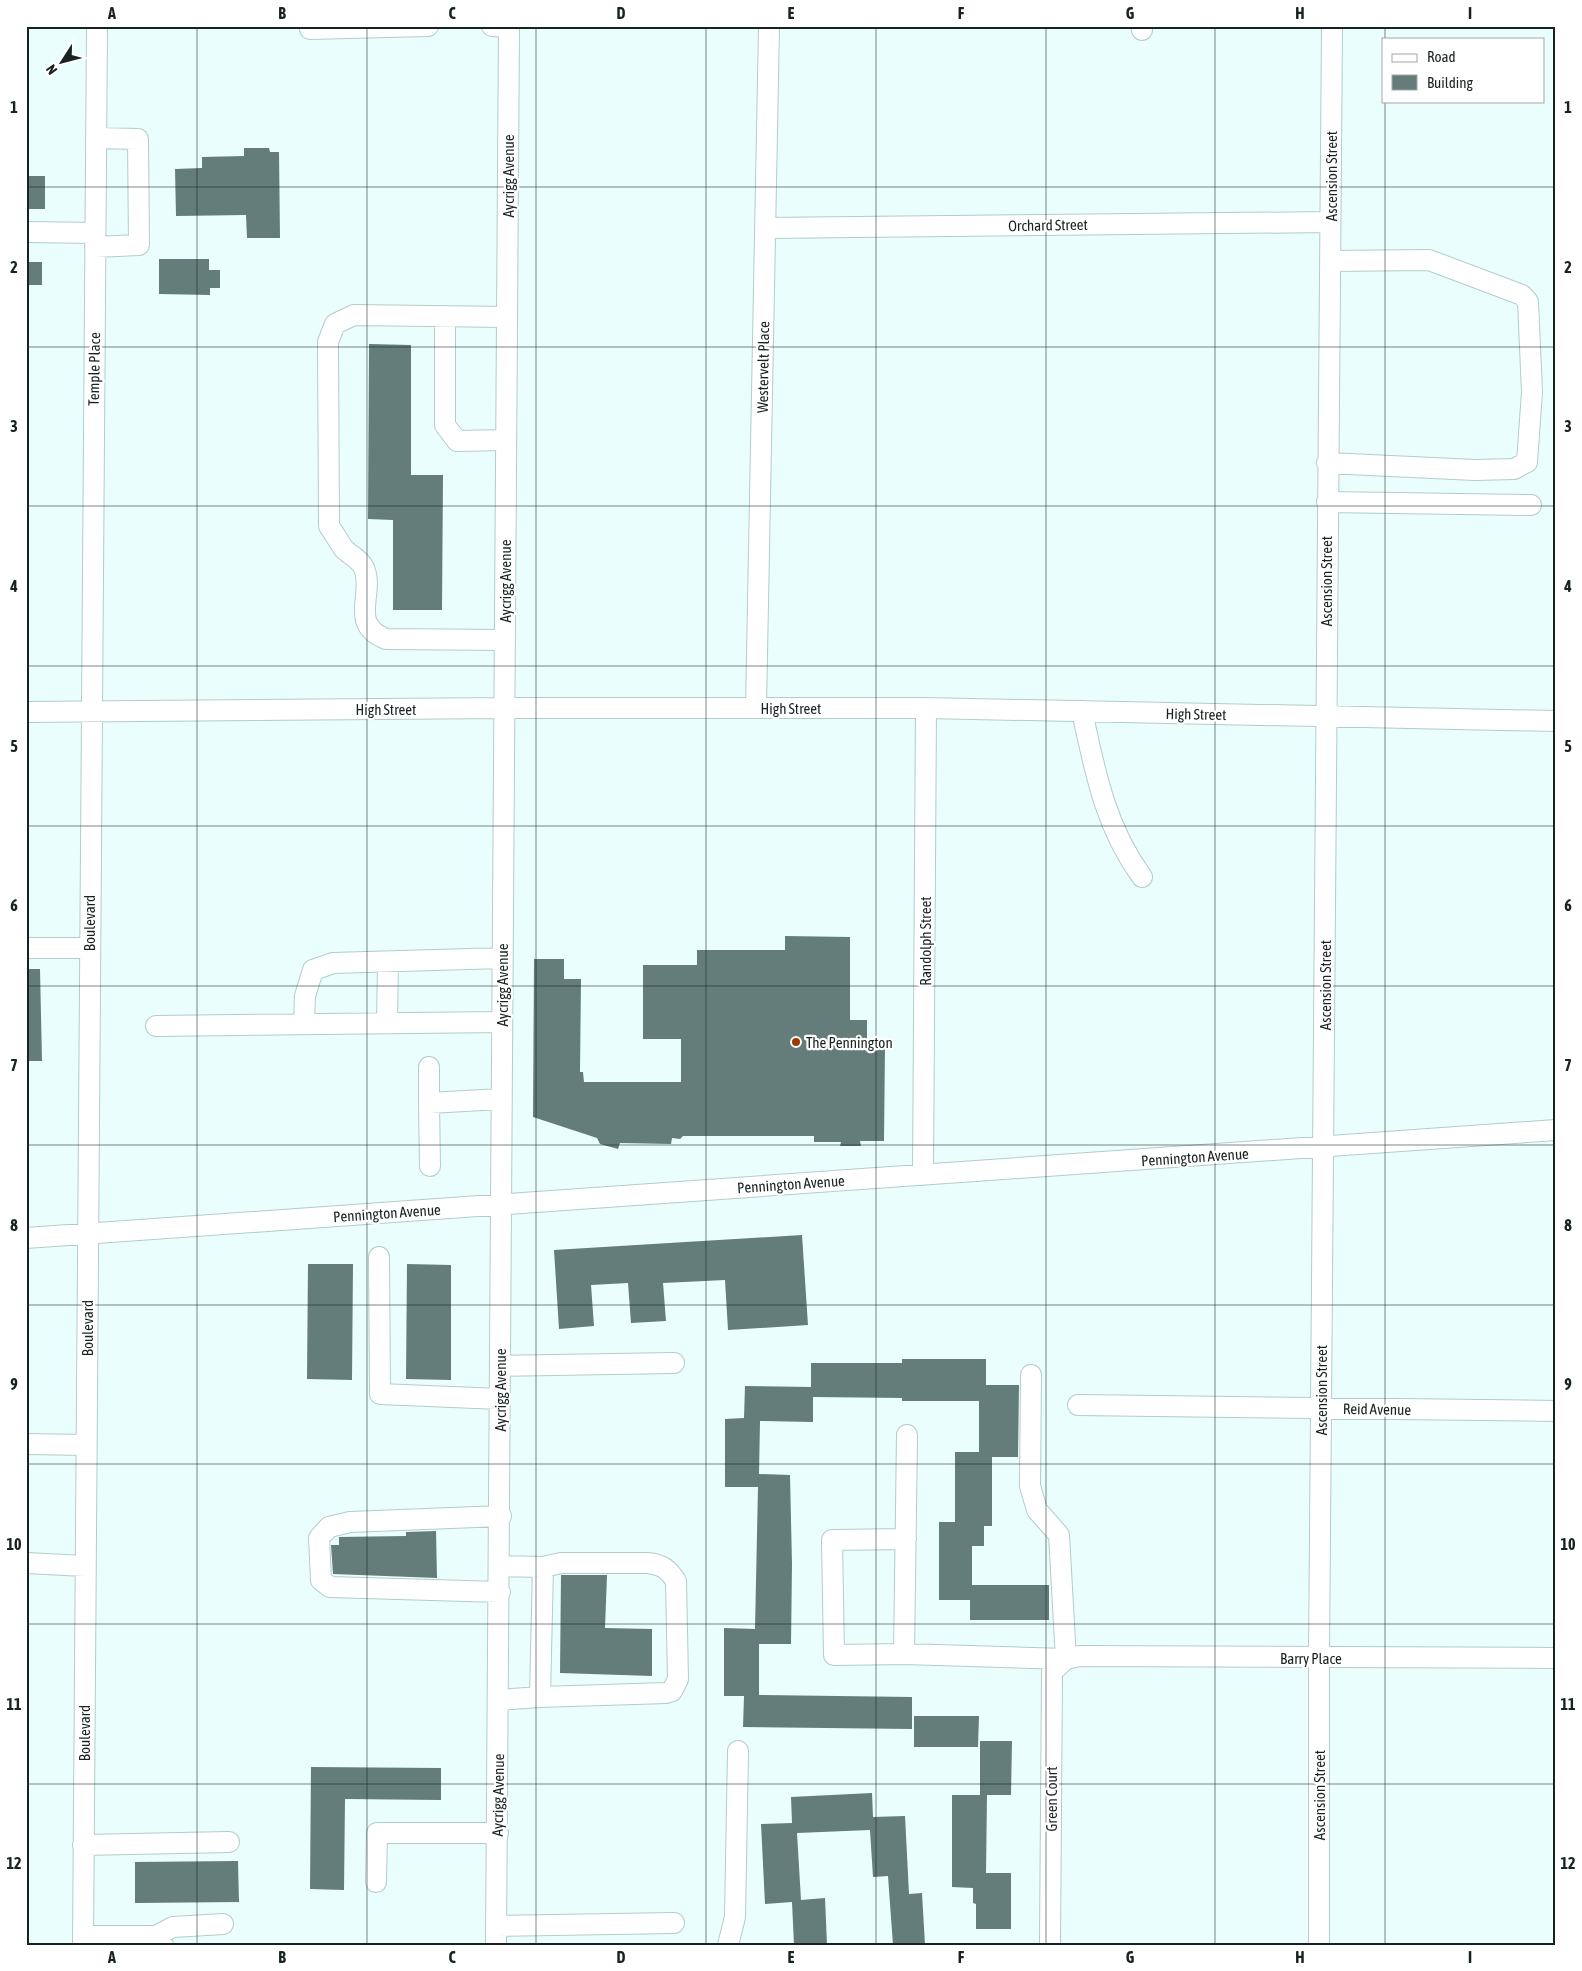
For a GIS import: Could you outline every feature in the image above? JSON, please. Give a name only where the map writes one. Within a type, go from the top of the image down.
[{"type":"street","name":"Temple Place","points":[[90,711],[97,26]]},
{"type":"street","points":[[310,30],[428,26]]},
{"type":"street","points":[[492,26],[509,26]]},
{"type":"street","name":"Aycrigg Avenue","points":[[497,1935],[501,1516],[500,1205],[509,26]]},
{"type":"street","name":"Westervelt Place","points":[[756,708],[769,26]]},
{"type":"street","name":"Ascension Street","points":[[1320,1945],[1319,1658],[1332,26]]},
{"type":"street","points":[[26,232],[139,245],[138,138],[96,138]]},
{"type":"street","name":"Orchard Street","points":[[765,228],[1330,222]]},
{"type":"street","points":[[1328,463],[1475,470],[1514,469],[1527,462],[1532,392],[1528,302],[1522,295],[1429,260],[1330,261]]},
{"type":"street","points":[[504,640],[386,639],[378,636],[369,628],[365,617],[365,572],[363,565],[345,549],[329,526],[328,342],[335,324],[354,315],[507,317]]},
{"type":"street","points":[[445,316],[445,425],[457,441],[506,440]]},
{"type":"street","points":[[1327,502],[1531,505]]},
{"type":"street","name":"High Street","points":[[26,712],[504,708],[926,708],[1556,720]]},
{"type":"street","name":"Randolph Street","points":[[923,1175],[926,708]]},
{"type":"street","name":"Boulevard","points":[[83,1940],[90,711]]},
{"type":"street","points":[[1082,711],[1101,797],[1119,841],[1142,877]]},
{"type":"street","points":[[26,948],[89,948]]},
{"type":"street","points":[[304,1024],[306,996],[313,970],[334,963],[502,958]]},
{"type":"street","points":[[387,1023],[388,962]]},
{"type":"street","points":[[156,1026],[502,1022]]},
{"type":"street","points":[[429,1067],[430,1166]]},
{"type":"street","points":[[429,1103],[501,1099]]},
{"type":"street","name":"Pennington Avenue","points":[[26,1238],[1556,1130]]},
{"type":"street","points":[[379,1257],[380,1394],[500,1399]]},
{"type":"street","points":[[500,1366],[674,1363]]},
{"type":"street","points":[[1031,1375],[1030,1486],[1037,1510],[1059,1535],[1066,1659]]},
{"type":"street","name":"Reid Avenue","points":[[1078,1405],[1556,1411]]},
{"type":"street","points":[[904,1654],[907,1435]]},
{"type":"street","points":[[26,1444],[86,1445]]},
{"type":"street","points":[[500,1592],[330,1587],[321,1580],[320,1538],[329,1527],[350,1522],[501,1516]]},
{"type":"street","name":"Barry Place","points":[[906,1539],[832,1540],[834,1655],[904,1654],[1066,1659],[1080,1656],[1556,1658]]},
{"type":"street","points":[[26,1563],[85,1566]]},
{"type":"street","points":[[499,1700],[666,1693],[672,1691],[678,1679],[676,1581],[666,1568],[648,1563],[560,1563],[543,1567],[500,1566]]},
{"type":"street","points":[[540,1697],[543,1567]]},
{"type":"street","name":"Green Court","points":[[1050,1945],[1052,1672],[1066,1659]]},
{"type":"street","points":[[728,1945],[736,1916],[738,1751]]},
{"type":"street","points":[[376,1882],[377,1833],[498,1833]]},
{"type":"street","points":[[83,1845],[230,1842]]},
{"type":"street","points":[[497,1935],[674,1923]]},
{"type":"street","points":[[83,1940],[160,1940],[174,1927],[223,1924]]},
{"type":"building","points":[[244,148],[269,148],[270,152],[279,152],[280,238],[247,238],[246,215],[176,216],[175,169],[202,168],[202,157],[244,156]]},
{"type":"building","points":[[26,176],[45,176],[45,209],[26,209]]},
{"type":"building","points":[[159,259],[209,259],[209,270],[220,270],[220,288],[210,288],[210,295],[159,294]]},
{"type":"building","points":[[26,262],[42,262],[42,285],[26,285]]},
{"type":"building","points":[[369,344],[411,345],[411,475],[443,475],[442,610],[393,610],[393,520],[368,519]]},
{"type":"building","name":"The Pennington","points":[[785,936],[850,937],[850,1020],[867,1020],[867,1045],[885,1045],[884,1141],[860,1141],[861,1146],[840,1146],[841,1142],[814,1142],[814,1136],[683,1136],[680,1139],[672,1138],[671,1144],[620,1143],[618,1149],[600,1144],[597,1138],[533,1117],[534,959],[564,959],[564,979],[581,979],[580,1072],[583,1072],[584,1082],[681,1082],[681,1039],[643,1039],[643,965],[697,965],[697,950],[785,950]]},
{"type":"building","points":[[26,969],[40,969],[42,1061],[26,1061]]},
{"type":"building","points":[[802,1235],[808,1325],[728,1330],[725,1280],[663,1283],[666,1321],[631,1323],[628,1283],[591,1285],[594,1326],[559,1329],[554,1250]]},
{"type":"building","points":[[308,1264],[353,1264],[352,1380],[307,1379]]},
{"type":"building","points":[[407,1264],[451,1265],[451,1380],[406,1379]]},
{"type":"building","points":[[902,1359],[986,1359],[986,1385],[1019,1385],[1018,1457],[992,1457],[992,1526],[984,1526],[984,1546],[972,1546],[972,1585],[1049,1585],[1049,1620],[970,1620],[970,1600],[939,1600],[939,1522],[955,1522],[955,1452],[979,1452],[979,1401],[902,1401],[902,1398],[813,1397],[813,1422],[760,1421],[759,1474],[790,1475],[792,1564],[791,1644],[759,1644],[759,1695],[912,1697],[912,1729],[743,1727],[744,1696],[724,1696],[724,1628],[755,1629],[758,1487],[725,1487],[725,1419],[744,1418],[745,1386],[811,1387],[811,1363],[902,1363]]},
{"type":"building","points":[[436,1531],[437,1578],[333,1574],[331,1545],[339,1545],[339,1537],[406,1536],[406,1532]]},
{"type":"building","points":[[561,1575],[607,1575],[605,1628],[652,1629],[652,1676],[560,1673]]},
{"type":"building","points":[[914,1716],[979,1716],[978,1747],[914,1747]]},
{"type":"building","points":[[980,1741],[1012,1741],[1011,1795],[987,1795],[986,1873],[1011,1873],[1011,1929],[976,1929],[976,1904],[973,1903],[973,1888],[952,1887],[952,1795],[980,1795]]},
{"type":"building","points":[[311,1767],[441,1768],[441,1800],[345,1799],[344,1890],[310,1889]]},
{"type":"building","points":[[872,1793],[873,1817],[905,1816],[909,1894],[922,1893],[925,1945],[893,1945],[888,1876],[873,1877],[870,1830],[797,1833],[801,1900],[825,1898],[827,1945],[794,1945],[792,1902],[765,1904],[761,1824],[792,1823],[791,1797]]},
{"type":"building","points":[[238,1861],[239,1902],[135,1903],[135,1862]]},
{"type":"place","name":"The Pennington","points":[[796,1042]]}]
